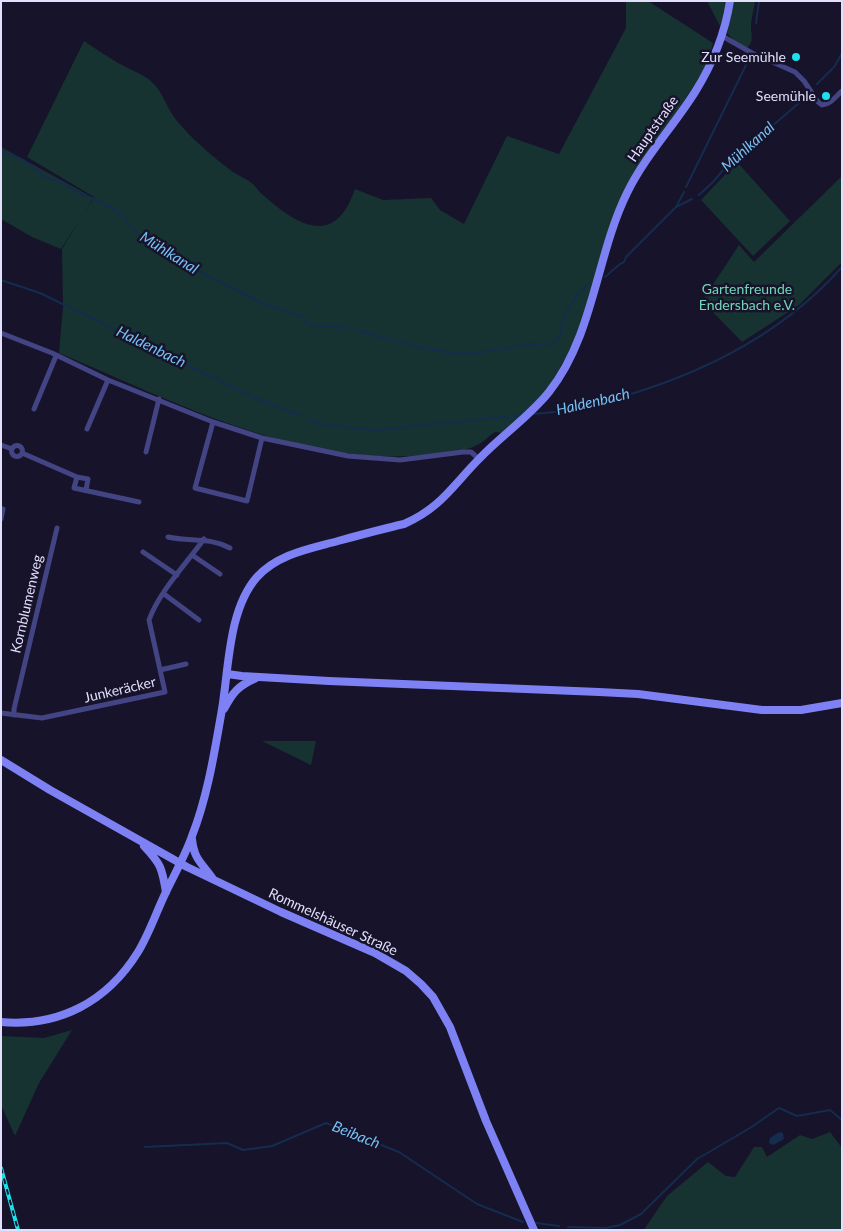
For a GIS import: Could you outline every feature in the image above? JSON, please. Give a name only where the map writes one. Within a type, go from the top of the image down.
[{"type":"main road","name":"Hauptstraße","points":[[222,714],[234,632],[242,602],[255,579],[264,570],[272,563],[295,553],[404,524],[420,517],[434,507],[479,458],[548,393],[567,362],[578,338],[613,228],[627,194],[645,160],[695,92],[710,64],[722,36],[730,1]]},
{"type":"main road","points":[[227,674],[599,692],[762,710],[801,710],[842,703]]},
{"type":"main road","points":[[1,1022],[22,1024],[42,1021],[78,1009],[109,987],[138,952],[192,837],[202,804],[222,714],[233,692],[244,683],[260,676]]},
{"type":"main road","name":"Rommelshäuser Straße","points":[[1,760],[180,864],[296,919],[375,953],[406,971],[421,984],[433,997],[450,1027],[489,1128],[532,1226]]},
{"type":"main road","points":[[192,837],[193,849],[198,861],[214,881]]},
{"type":"main road","points":[[139,841],[162,869],[166,892]]},
{"type":"street","points":[[722,36],[752,53],[795,72],[804,80],[822,105],[833,100],[842,91]]},
{"type":"street","points":[[2,334],[108,380],[214,422],[262,438],[348,456],[400,460],[471,452],[479,458]]},
{"type":"street","points":[[34,410],[56,356]]},
{"type":"street","points":[[87,430],[108,380]]},
{"type":"street","points":[[146,452],[159,399]]},
{"type":"street","points":[[214,422],[195,488],[247,501],[262,438]]},
{"type":"street","points":[[1,445],[12,449],[19,446],[23,450],[22,453],[76,477],[88,480],[86,490]]},
{"type":"street","points":[[76,477],[74,488],[139,502]]},
{"type":"street","points":[[1,519],[3,510]]},
{"type":"street","name":"Kornblumenweg","points":[[14,715],[57,528]]},
{"type":"street","points":[[168,537],[216,542],[230,548]]},
{"type":"street","name":"Junkeräcker","points":[[1,712],[34,718],[51,717],[165,692],[149,620],[164,594],[204,540]]},
{"type":"street","points":[[143,552],[177,576]]},
{"type":"street","points":[[192,556],[220,574]]},
{"type":"street","points":[[164,594],[199,620]]},
{"type":"street","points":[[160,670],[186,664]]},
{"type":"green space","points":[[626,1],[648,1],[713,43],[706,67],[624,192],[576,338],[547,391],[503,433],[495,432],[473,447],[442,454],[377,456],[330,451],[283,441],[237,427],[191,410],[59,353],[63,307],[62,249],[94,197],[27,157],[84,41],[151,81],[158,89],[177,121],[196,142],[233,172],[253,184],[276,206],[302,222],[315,226],[326,225],[337,219],[347,207],[355,189],[383,200],[431,198],[440,210],[464,224],[507,136],[559,154],[626,28]]},
{"type":"green space","points":[[707,1],[727,1],[720,26]]},
{"type":"green space","points":[[734,1],[755,1],[751,24],[752,40],[748,47],[739,44],[727,33]]},
{"type":"green space","points":[[1,147],[94,198],[61,249],[32,237],[1,219]]},
{"type":"green space","points":[[737,162],[790,221],[753,256],[701,200]]},
{"type":"green space","name":"Gartenfreunde Endersbach e.V.","points":[[842,176],[842,262],[799,305],[742,342],[702,301],[739,245],[754,262]]},
{"type":"green space","points":[[262,741],[316,741],[311,765]]},
{"type":"green space","points":[[72,1030],[39,1083],[15,1136],[1,1105],[1,1036],[44,1038]]},
{"type":"green space","points":[[830,1132],[842,1148],[842,1230],[646,1230],[645,1228],[667,1196],[708,1162],[726,1176],[735,1177],[754,1147],[762,1147],[767,1157],[800,1135],[812,1139]]},
{"type":"water","points":[[779,1132],[783,1133],[784,1139],[774,1145],[770,1144],[770,1138]]},
{"type":"waterway","points":[[756,23],[759,1]]},
{"type":"waterway","name":"Mühlkanal","points":[[817,84],[835,66],[842,53]]},
{"type":"waterway","points":[[686,187],[750,57]]},
{"type":"waterway","name":"Mühlkanal","points":[[699,195],[728,164],[800,102]]},
{"type":"waterway","name":"Mühlkanal","points":[[1,151],[25,161],[46,178],[60,181],[74,190],[109,206],[123,216],[135,232],[186,265],[260,302],[303,317],[309,325],[348,328]]},
{"type":"waterway","points":[[676,207],[684,192]]},
{"type":"waterway","name":"Mühlkanal","points":[[605,277],[624,262],[626,257],[676,207],[692,199]]},
{"type":"waterway","name":"Haldenbach","points":[[532,414],[569,410],[611,400],[684,375],[719,359],[785,319],[815,295],[842,267]]},
{"type":"waterway","name":"Haldenbach","points":[[1,280],[40,293],[255,398],[301,416]]},
{"type":"waterway","name":"Mühlkanal","points":[[356,330],[437,351],[464,353],[529,344],[549,344],[558,340],[568,309],[589,284]]},
{"type":"waterway","name":"Haldenbach","points":[[308,419],[327,425],[376,430],[523,415]]},
{"type":"waterway","name":"Beibach","points":[[568,1227],[606,1228],[620,1225],[641,1214],[697,1159],[750,1128],[779,1108],[797,1116],[830,1110],[842,1120]]},
{"type":"waterway","name":"Beibach","points":[[145,1147],[227,1143],[243,1150],[272,1146],[326,1123],[399,1152],[477,1204],[523,1222]]},
{"type":"waterway","name":"Beibach","points":[[536,1223],[559,1226]]},
{"type":"railway","points":[[1,1168],[18,1230]]},
{"type":"place","name":"Zur Seemühle","points":[[796,57]]},
{"type":"place","name":"Seemühle","points":[[826,96]]}]
